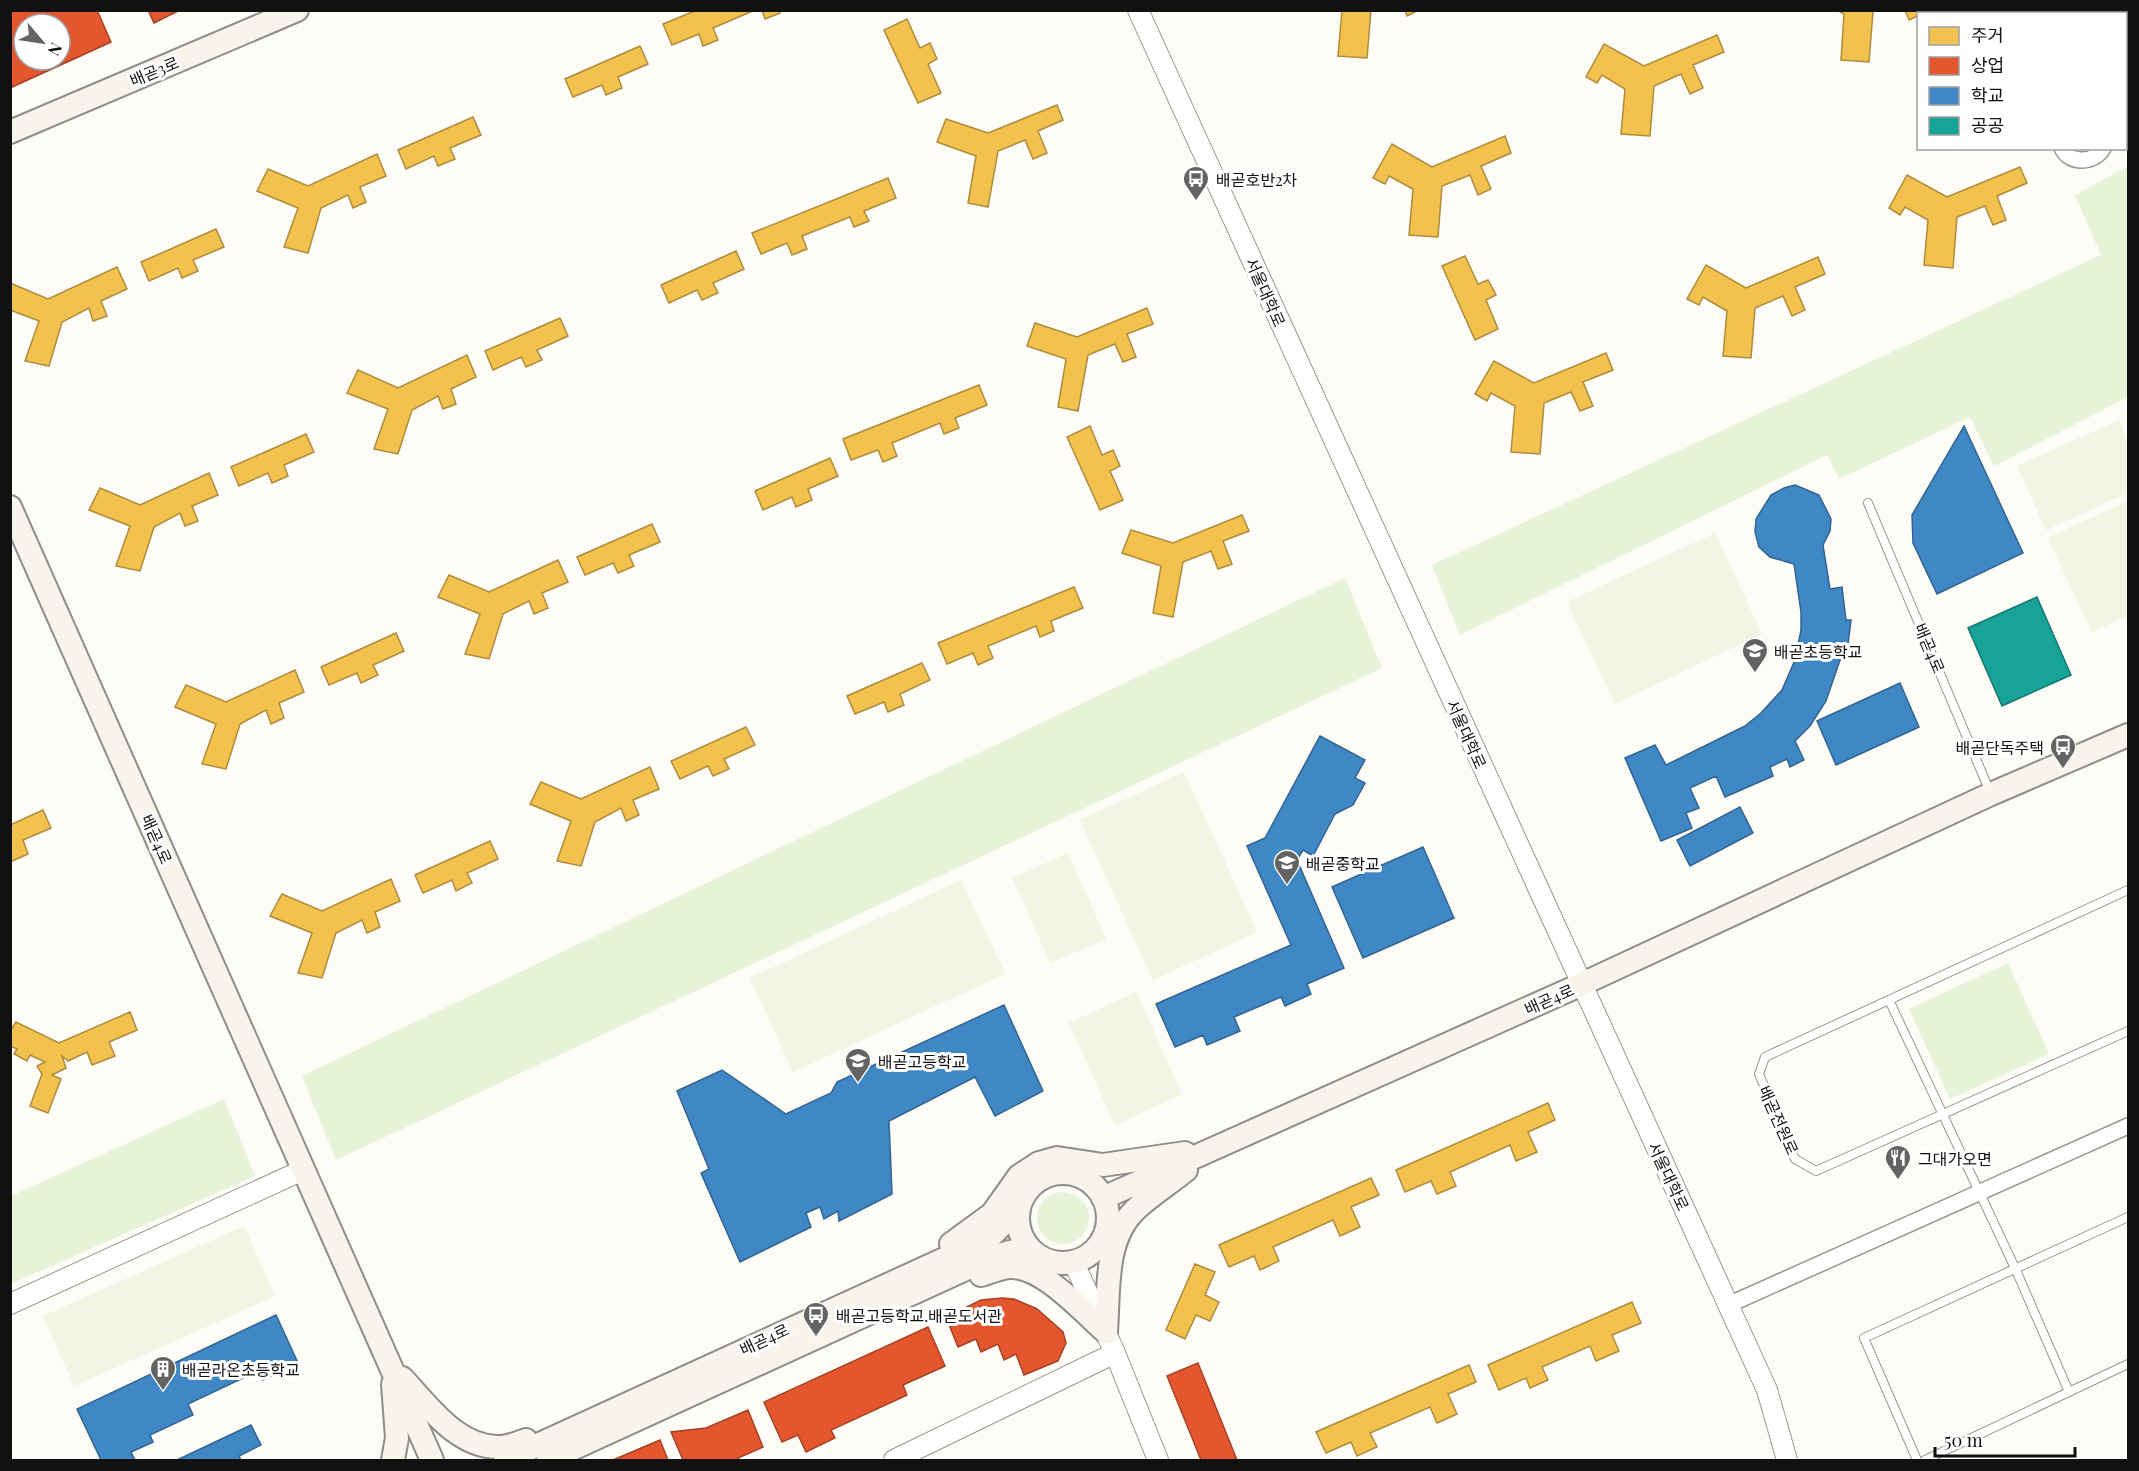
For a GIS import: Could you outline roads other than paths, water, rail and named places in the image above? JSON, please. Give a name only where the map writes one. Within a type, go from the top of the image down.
[{"type":"main road","name":"배곧3로","points":[[10,132],[297,10]]},
{"type":"main road","name":"배곧4로","points":[[10,507],[432,1461]]},
{"type":"main road","name":"배곧4로","points":[[1103,1198],[1580,985],[1991,794],[2128,735]]},
{"type":"main road","points":[[893,1291],[992,1214],[1019,1176],[1039,1163],[1057,1158],[1103,1165],[1213,1149]]},
{"type":"main road","points":[[1106,1332],[1111,1259],[1121,1228],[1134,1211],[1213,1149]]},
{"type":"main road","points":[[1061,1172],[1076,1174],[1090,1181],[1103,1198],[1108,1220],[1105,1234],[1093,1252],[1074,1263],[1052,1262],[1032,1252],[1020,1234],[1017,1210],[1023,1196],[1033,1184],[1046,1175],[1061,1172]]},
{"type":"main road","name":"배곧4로","points":[[505,1461],[567,1446],[893,1291],[988,1239],[1017,1210]]},
{"type":"main road","name":"배곧4로","points":[[893,1291],[1011,1251],[1022,1249],[1032,1252]]},
{"type":"main road","points":[[893,1291],[1009,1267],[1024,1269],[1055,1287],[1106,1332]]},
{"type":"main road","points":[[392,1367],[445,1424],[460,1435],[499,1447],[567,1446]]},
{"type":"main road","points":[[392,1367],[397,1438],[393,1461]]},
{"type":"main road","name":"배곧4로","points":[[548,1461],[567,1446]]},
{"type":"street","name":"서울대학로","points":[[1138,10],[1580,985],[1767,1390],[1787,1461]]},
{"type":"street","points":[[2063,150],[2064,154],[2074,160],[2087,161],[2100,155],[2102,150]]},
{"type":"street","points":[[1728,1305],[2128,1126]]},
{"type":"street","points":[[10,1304],[303,1170]]},
{"type":"street","points":[[1074,1263],[1115,1353],[1158,1461]]},
{"type":"street","points":[[894,1461],[1115,1353]]},
{"type":"lane","name":"배곧4로","points":[[1868,503],[1991,794]]},
{"type":"lane","name":"배곧전원로","points":[[2128,890],[1765,1057],[1759,1074],[1796,1159],[1816,1171],[2128,1031]]},
{"type":"lane","points":[[1889,1000],[2015,1268],[2069,1392]]},
{"type":"lane","points":[[1917,1461],[1864,1338],[2128,1217]]},
{"type":"lane","points":[[1925,1461],[2128,1365]]},
{"type":"place","name":"배곧호반2차","points":[[1196,202]]},
{"type":"place","name":"배곧초등학교","points":[[1755,674]]},
{"type":"place","name":"배곧단독주택","points":[[2063,770]]},
{"type":"place","name":"배곧중학교","points":[[1287,886]]},
{"type":"place","name":"배곧고등학교","points":[[858,1084]]},
{"type":"place","name":"그대가오면","points":[[1898,1181]]},
{"type":"place","name":"배곧고등학교.배곧도서관","points":[[816,1338]]},
{"type":"place","name":"배곧라온초등학교","points":[[163,1392]]}]
